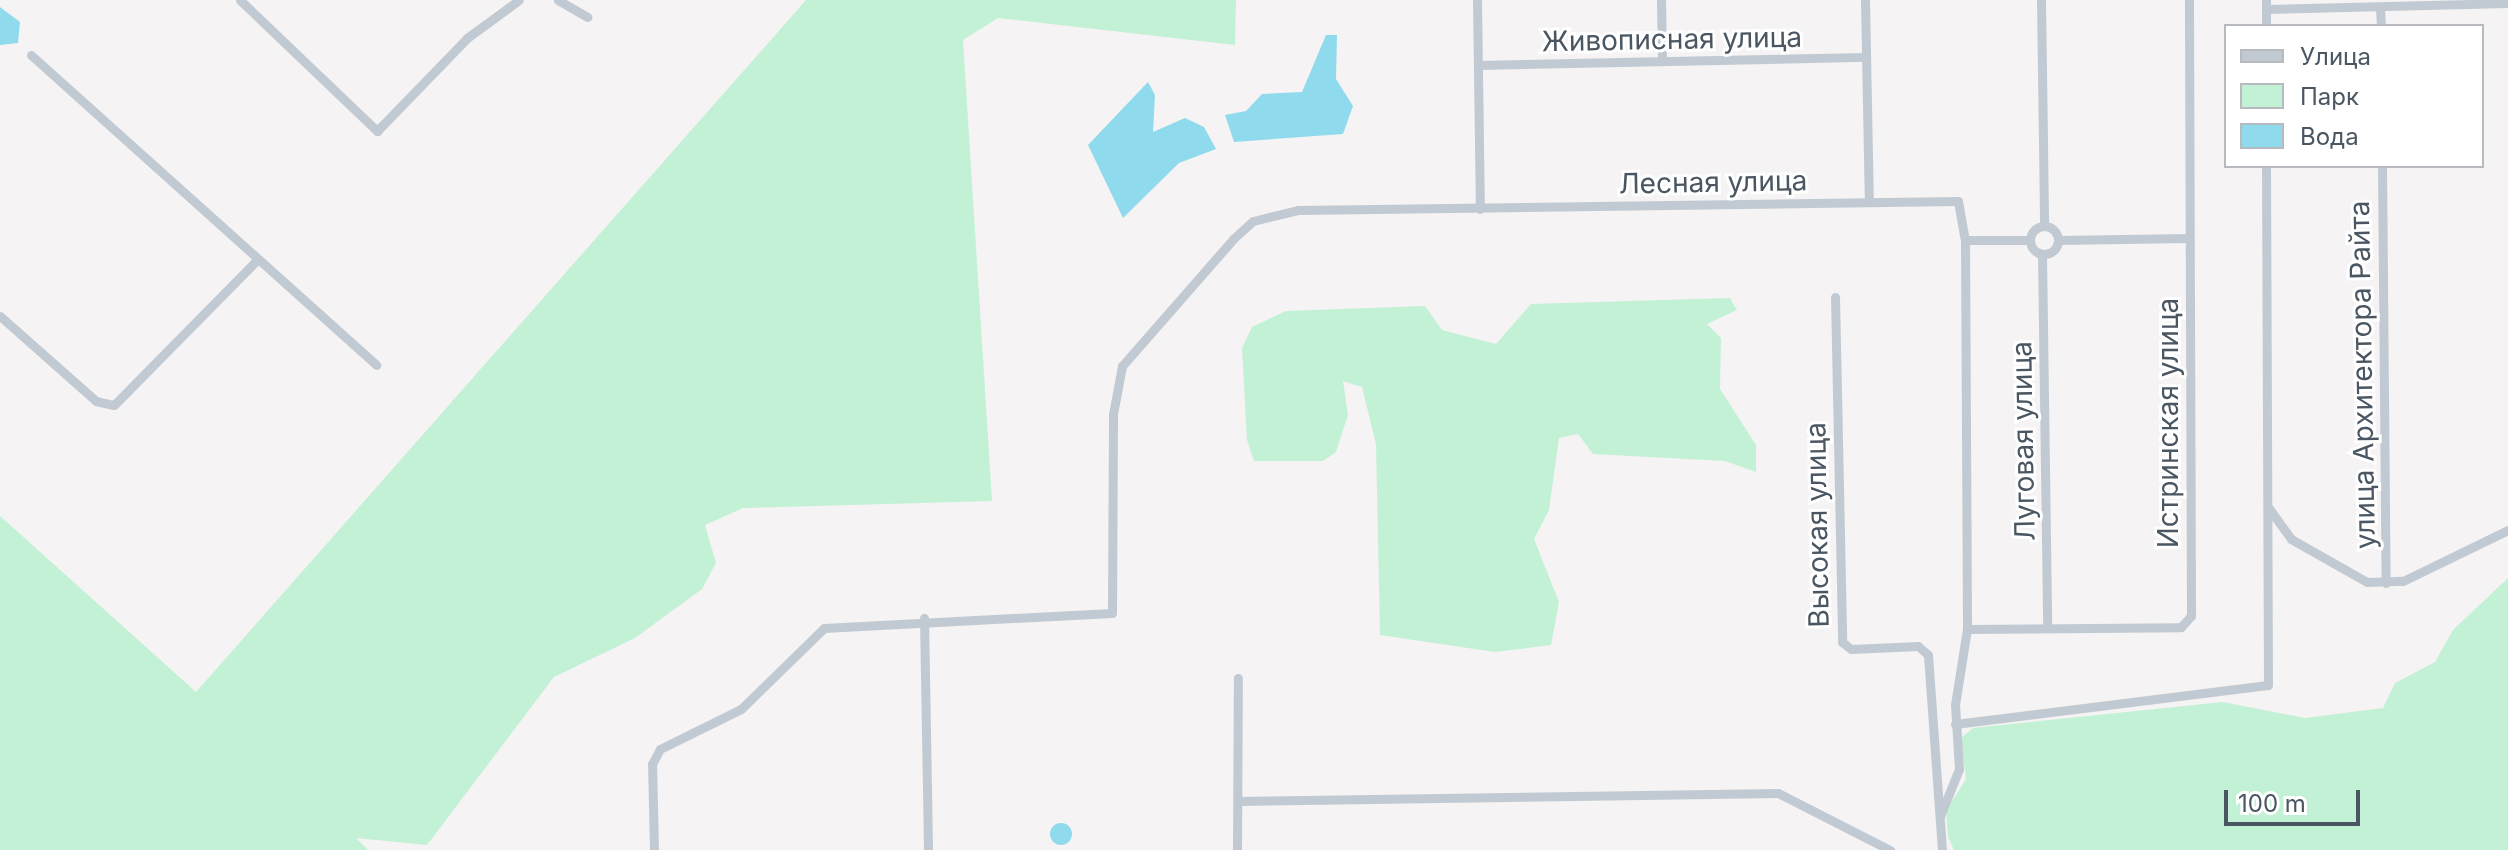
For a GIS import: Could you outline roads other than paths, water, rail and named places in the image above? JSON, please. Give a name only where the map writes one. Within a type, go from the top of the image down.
[{"type":"street","points":[[240,0],[377,131],[467,38],[519,0]]},
{"type":"street","points":[[558,0],[587,17]]},
{"type":"street","points":[[1477,0],[1480,209]]},
{"type":"street","points":[[1661,0],[1662,60]]},
{"type":"street","points":[[1865,0],[1869,200]]},
{"type":"street","points":[[2041,0],[2044,226],[2058,240]]},
{"type":"street","name":"Истринская улица","points":[[1967,629],[2188,624],[2189,0]]},
{"type":"street","points":[[2266,4],[2380,8],[2508,3]]},
{"type":"street","points":[[2380,8],[2381,24]]},
{"type":"street","points":[[31,55],[256,261],[376,365]]},
{"type":"street","name":"Живописная улица","points":[[1478,65],[1866,57]]},
{"type":"street","points":[[1955,724],[2268,685],[2266,168]]},
{"type":"street","name":"улица Архитектора Райта","points":[[2382,168],[2386,583]]},
{"type":"street","name":"Лесная улица","points":[[924,618],[1112,613],[1115,386],[1167,309],[1253,221],[1298,210],[1948,200],[1964,209],[1965,240]]},
{"type":"street","points":[[1942,850],[1940,816],[1957,784],[1955,724],[1967,629],[1965,240],[2030,240],[2044,226]]},
{"type":"street","points":[[2030,240],[2042,254],[2058,240],[2189,238]]},
{"type":"street","name":"Луговая улица","points":[[2042,254],[2047,628]]},
{"type":"street","points":[[0,316],[96,401],[114,405],[256,261]]},
{"type":"street","name":"Высокая улица","points":[[1835,297],[1842,642],[1851,649],[1925,648],[1940,816]]},
{"type":"street","points":[[2268,507],[2291,539],[2320,561],[2353,579],[2386,583],[2447,563],[2508,530]]},
{"type":"street","points":[[654,850],[652,764],[660,749],[741,709],[824,628],[924,618],[928,850]]},
{"type":"street","points":[[1237,850],[1238,678]]},
{"type":"street","points":[[1239,801],[1778,793],[1890,850]]},
{"type":"water","points":[[0,7],[20,22],[18,43],[0,45]]},
{"type":"water","points":[[1326,35],[1337,35],[1336,79],[1353,106],[1343,134],[1234,142],[1225,115],[1246,111],[1262,94],[1302,92]]},
{"type":"water","points":[[1148,82],[1155,95],[1153,132],[1185,118],[1204,127],[1216,149],[1179,163],[1123,218],[1088,145]]},
{"type":"water","points":[[1061,823],[1069,826],[1072,834],[1069,842],[1061,845],[1053,842],[1050,834],[1053,826]]}]
